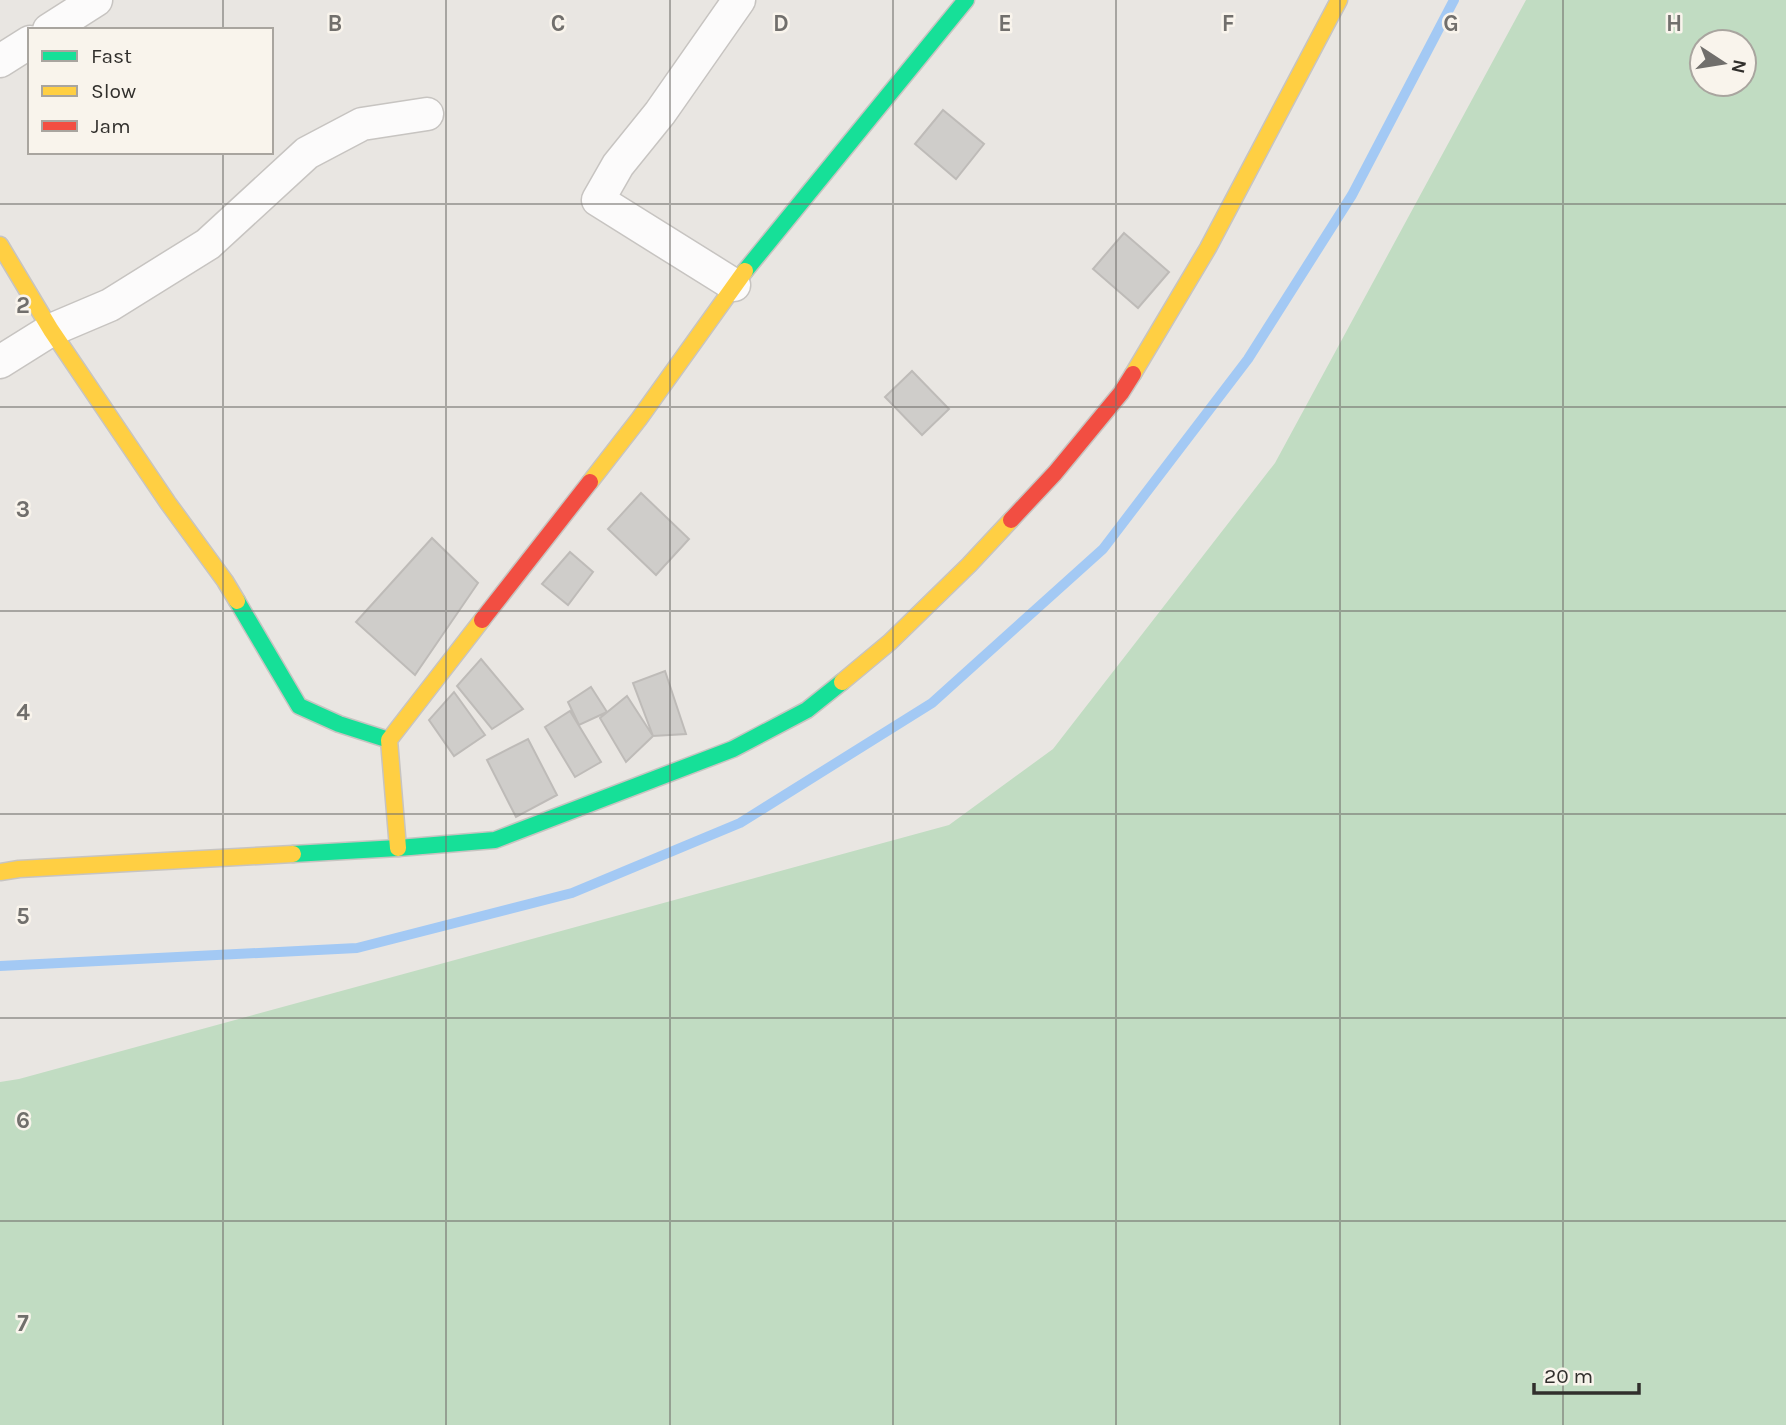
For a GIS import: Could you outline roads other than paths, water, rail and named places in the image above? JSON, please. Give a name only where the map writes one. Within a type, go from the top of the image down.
[{"type":"street","points":[[52,28],[96,0]]},
{"type":"street","points":[[734,285],[598,200],[618,165],[660,113],[739,0]]},
{"type":"street","points":[[398,848],[389,740],[639,419],[734,285],[966,0]]},
{"type":"street","points":[[0,872],[495,840],[733,749],[807,710],[890,642],[970,565],[1055,473],[1121,393],[1208,248],[1339,0]]},
{"type":"street","points":[[0,61],[28,43]]},
{"type":"street","points":[[0,362],[51,330],[110,305],[208,244],[307,153],[362,124],[427,114]]},
{"type":"street","points":[[0,245],[51,330],[225,581],[299,706],[339,724],[389,740]]},
{"type":"waterway","points":[[0,966],[357,948],[572,893],[740,823],[932,703],[1103,549],[1248,359],[1352,195],[1454,0]]}]
